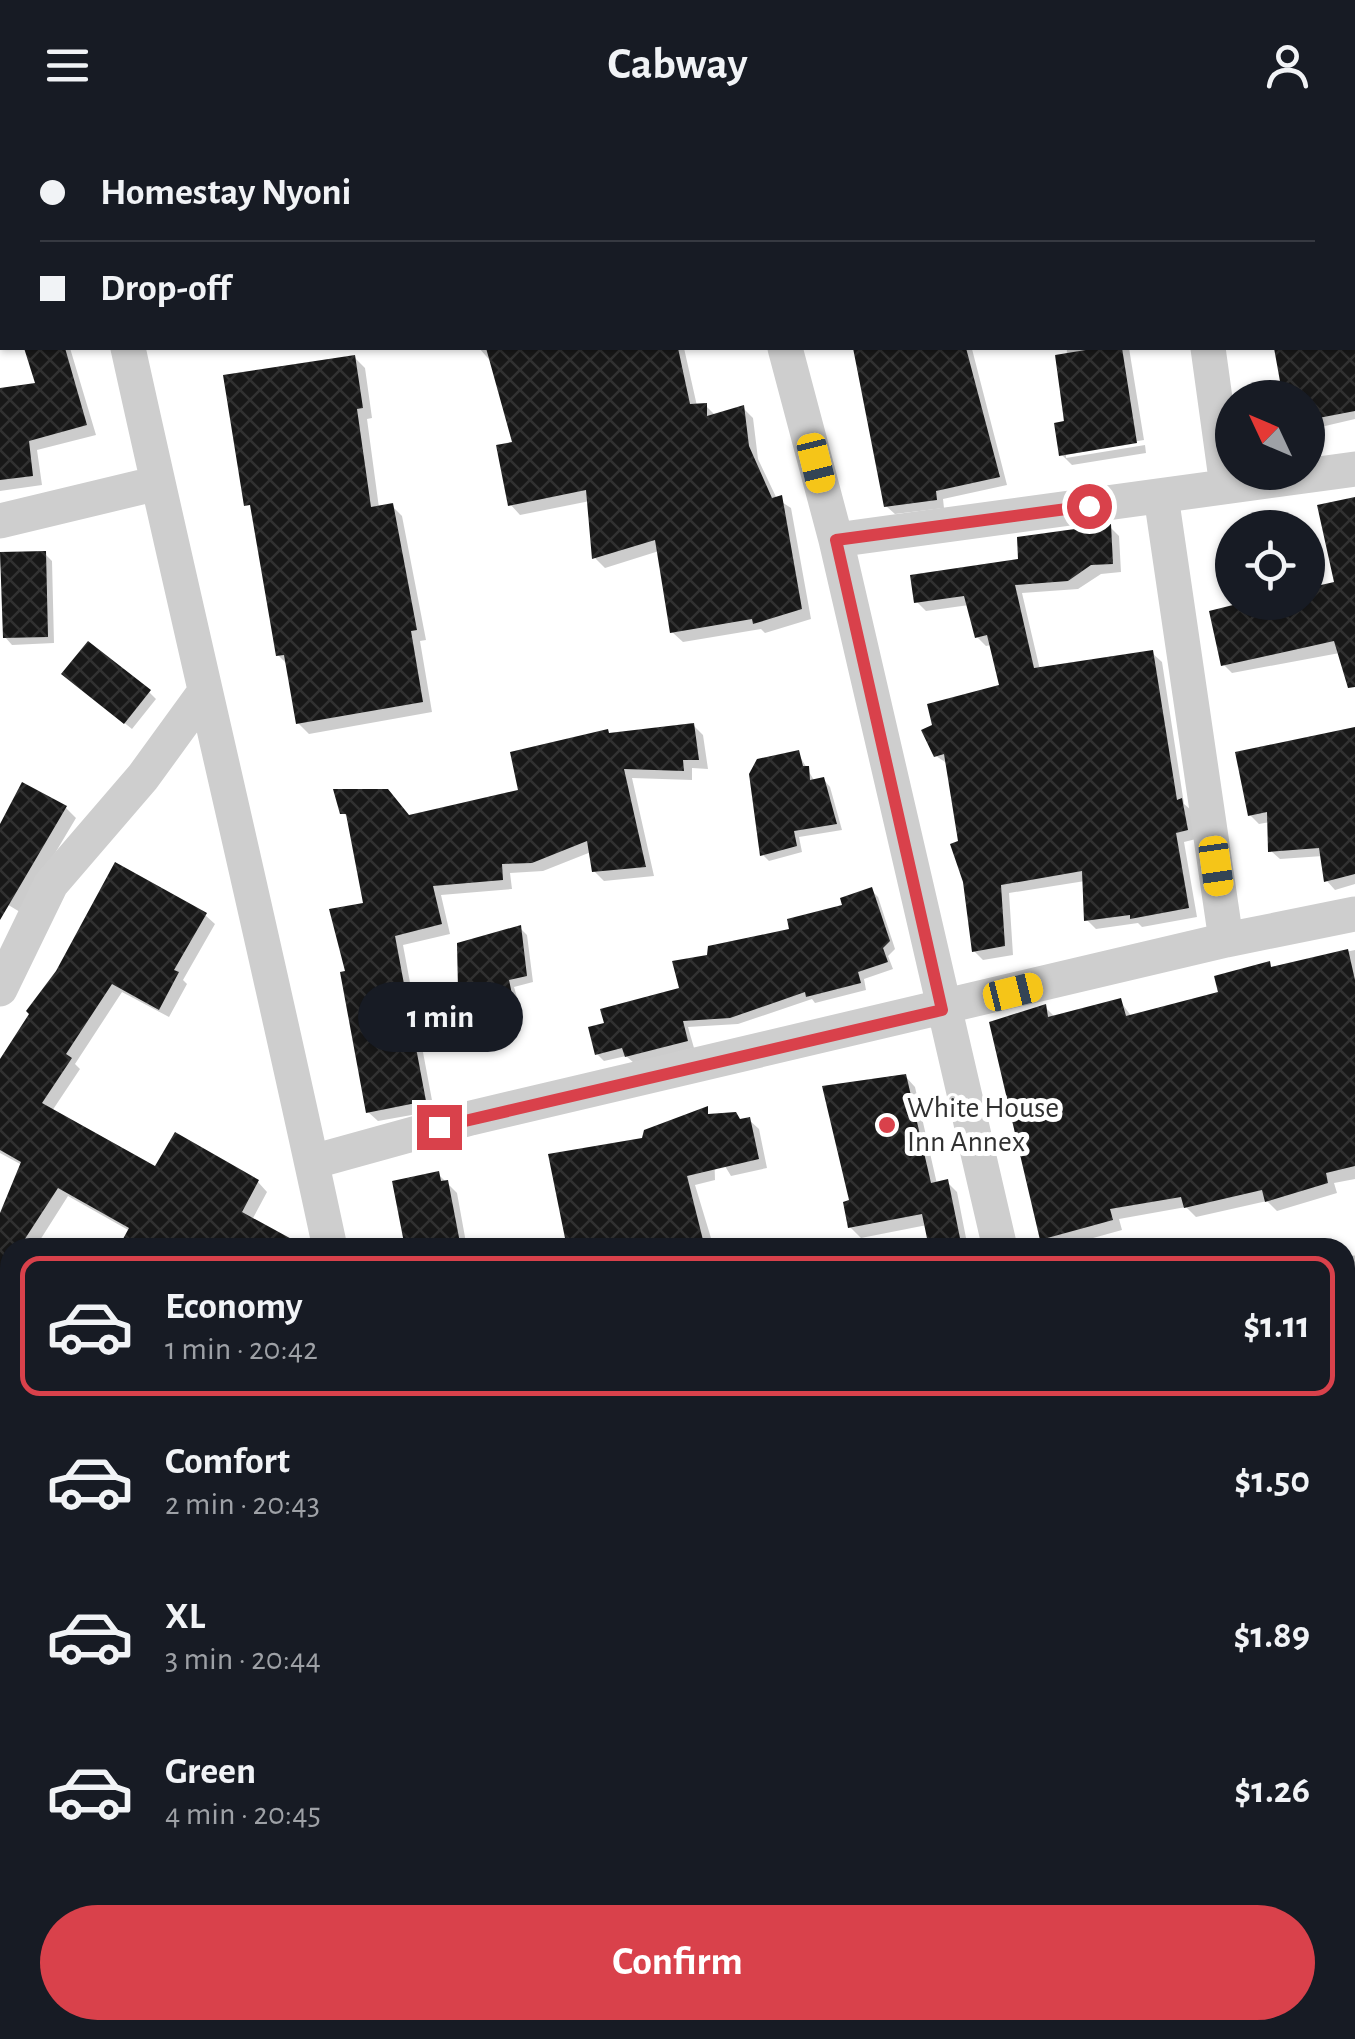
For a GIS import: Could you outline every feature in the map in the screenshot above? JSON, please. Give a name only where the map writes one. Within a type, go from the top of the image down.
[{"type":"street","points":[[128,350],[204,693],[246,854],[328,1238]]},
{"type":"street","points":[[786,350],[836,540],[998,1238]]},
{"type":"street","points":[[1208,350],[1215,399]]},
{"type":"street","points":[[1325,473],[1355,469]]},
{"type":"street","points":[[0,521],[158,483]]},
{"type":"street","points":[[836,540],[1215,488]]},
{"type":"street","points":[[1161,496],[1226,940]]},
{"type":"street","points":[[0,989],[51,884],[144,777],[204,693]]},
{"type":"street","points":[[312,1162],[471,1118],[1226,940],[1355,914]]},
{"type":"building","points":[[25,350],[66,350],[87,425],[29,441],[33,476],[0,480],[0,388],[35,383]]},
{"type":"building","points":[[487,350],[678,350],[690,404],[707,403],[707,416],[744,405],[749,446],[772,498],[782,495],[802,609],[753,624],[752,619],[670,633],[655,540],[592,559],[586,490],[508,506],[496,445],[512,442]]},
{"type":"building","points":[[853,350],[967,350],[1000,477],[936,491],[937,500],[884,507]]},
{"type":"building","points":[[1122,350],[1137,443],[1059,456],[1054,423],[1064,421],[1055,355]]},
{"type":"building","points":[[1274,350],[1355,350],[1355,411],[1325,417],[1325,380],[1280,380]]},
{"type":"building","points":[[355,355],[363,408],[357,409],[371,507],[393,503],[417,630],[411,631],[423,702],[296,724],[284,655],[276,656],[250,505],[244,506],[223,375]]},
{"type":"building","points":[[1355,497],[1355,687],[1348,688],[1334,641],[1221,666],[1209,611],[1215,610],[1215,620],[1325,620],[1325,584],[1334,582],[1325,541],[1325,510],[1318,510],[1317,505]]},
{"type":"building","points":[[1111,524],[1113,564],[1091,565],[1068,581],[1015,585],[1034,668],[1153,650],[1177,800],[1182,798],[1188,830],[1176,833],[1189,908],[1130,919],[1130,915],[1084,921],[1082,871],[1001,885],[1005,946],[972,952],[963,882],[950,844],[958,841],[944,754],[934,757],[921,730],[932,725],[927,704],[999,685],[987,635],[975,638],[964,596],[914,603],[910,575],[1018,559],[1017,537]]},
{"type":"building","points":[[46,551],[48,637],[3,638],[0,552]]},
{"type":"building","points":[[88,641],[151,690],[124,724],[61,674]]},
{"type":"building","points":[[694,723],[699,760],[683,760],[684,771],[624,769],[646,867],[592,872],[587,841],[532,863],[502,864],[503,880],[433,886],[442,924],[395,936],[426,1101],[366,1113],[340,972],[345,971],[329,909],[363,903],[346,814],[340,814],[333,789],[388,789],[409,815],[518,790],[510,752],[608,729],[609,733]]},
{"type":"building","points":[[1355,727],[1355,874],[1324,882],[1319,848],[1268,852],[1267,812],[1248,816],[1235,752]]},
{"type":"building","points":[[799,750],[803,766],[809,766],[810,780],[824,777],[837,824],[794,831],[797,846],[760,856],[749,774],[757,759]]},
{"type":"building","points":[[22,782],[67,806],[0,920],[0,824]]},
{"type":"building","points":[[115,862],[207,913],[174,970],[179,972],[159,1010],[112,984],[66,1054],[72,1058],[42,1103],[155,1166],[175,1132],[259,1180],[242,1212],[290,1238],[124,1238],[129,1228],[58,1188],[26,1238],[0,1238],[0,1213],[21,1162],[0,1150],[0,1059],[29,1014],[26,1011],[56,971]]},
{"type":"building","points":[[872,887],[890,941],[883,948],[888,962],[858,972],[861,983],[806,997],[805,992],[730,1018],[683,1021],[688,1041],[625,1057],[622,1048],[595,1055],[588,1027],[604,1023],[600,1009],[679,988],[672,961],[707,955],[708,946],[789,929],[787,919],[842,905],[840,898]]},
{"type":"building","points":[[521,925],[527,976],[509,980],[512,994],[481,1000],[479,988],[458,990],[457,943]]},
{"type":"building","points":[[1348,949],[1355,980],[1355,1166],[1326,1173],[1328,1183],[1265,1202],[1262,1190],[1184,1208],[1181,1197],[1110,1209],[1113,1220],[1040,1238],[989,1022],[1046,1004],[1048,1017],[1121,998],[1126,1016],[1218,992],[1214,976],[1270,961],[1271,967]]},
{"type":"building","points":[[906,1074],[931,1183],[948,1179],[960,1238],[927,1238],[922,1214],[848,1228],[843,1202],[849,1200],[822,1086]]},
{"type":"building","points":[[708,1106],[708,1114],[736,1112],[740,1119],[750,1117],[759,1159],[687,1176],[702,1238],[565,1238],[548,1154],[642,1138],[644,1130]]},
{"type":"building","points":[[439,1171],[441,1181],[448,1180],[459,1238],[403,1238],[392,1181]]},
{"type":"place","name":"White House Inn Annex","points":[[887,1125]]},
{"type":"route","points":[[439,1127],[942,1010],[836,540],[1089,506]]}]
